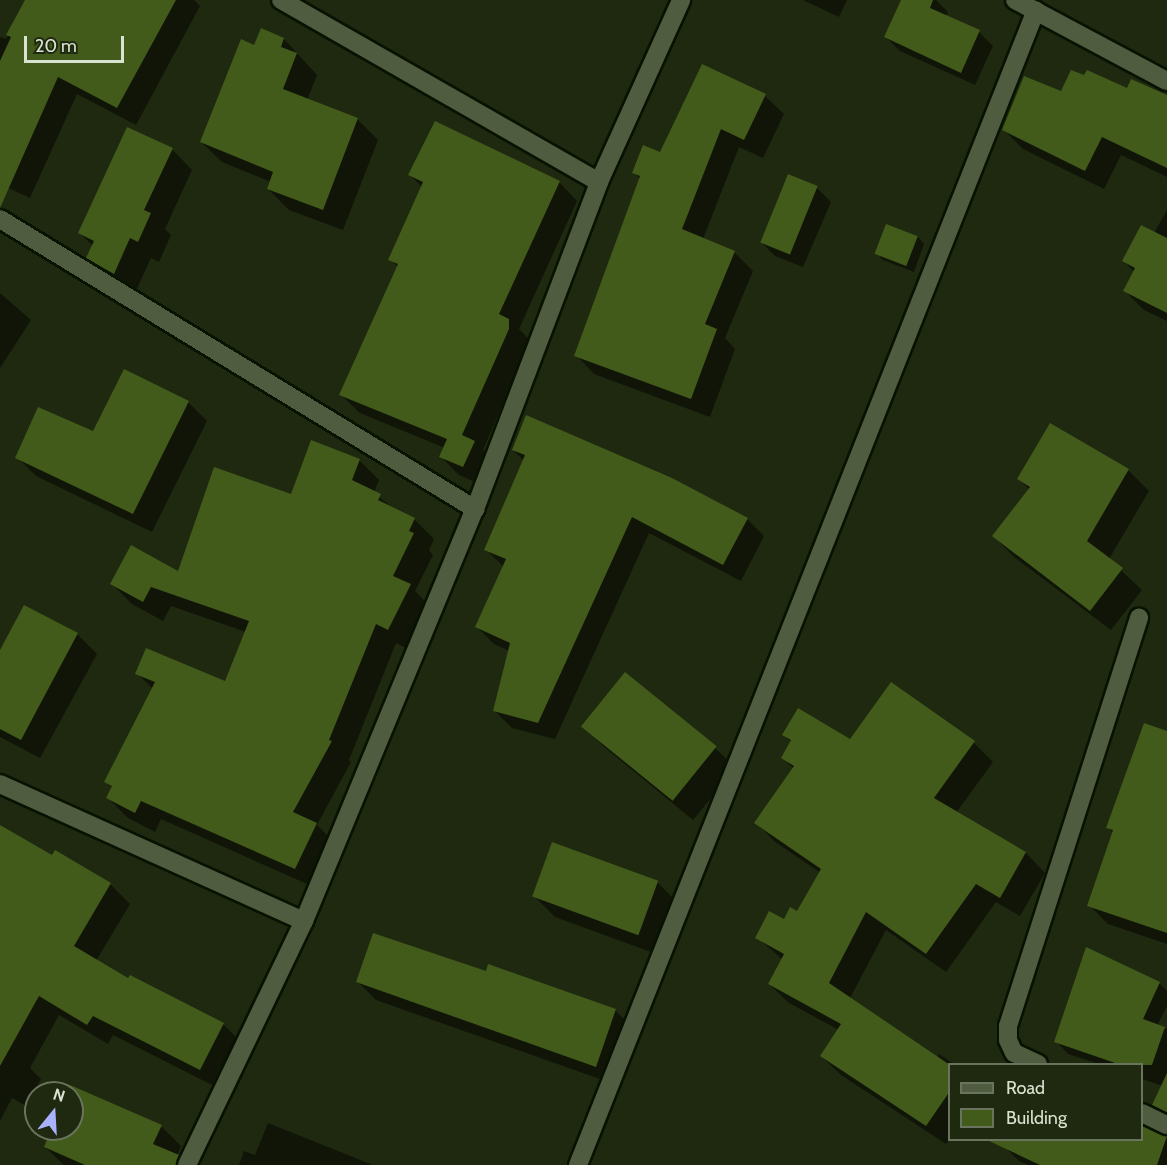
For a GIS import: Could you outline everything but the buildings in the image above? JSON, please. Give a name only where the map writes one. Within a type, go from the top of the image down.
[{"type":"street","points":[[281,0],[599,182]]},
{"type":"street","points":[[187,1165],[304,921],[476,509],[599,182],[681,0]]},
{"type":"street","points":[[1015,0],[1167,81]]},
{"type":"street","points":[[578,1165],[1036,10]]},
{"type":"street","points":[[0,219],[476,509]]},
{"type":"street","points":[[1034,1063],[1014,1053],[1008,1040],[1008,1026],[1139,618]]},
{"type":"street","points":[[0,784],[304,921]]},
{"type":"street","points":[[1143,1113],[1167,1125]]}]
